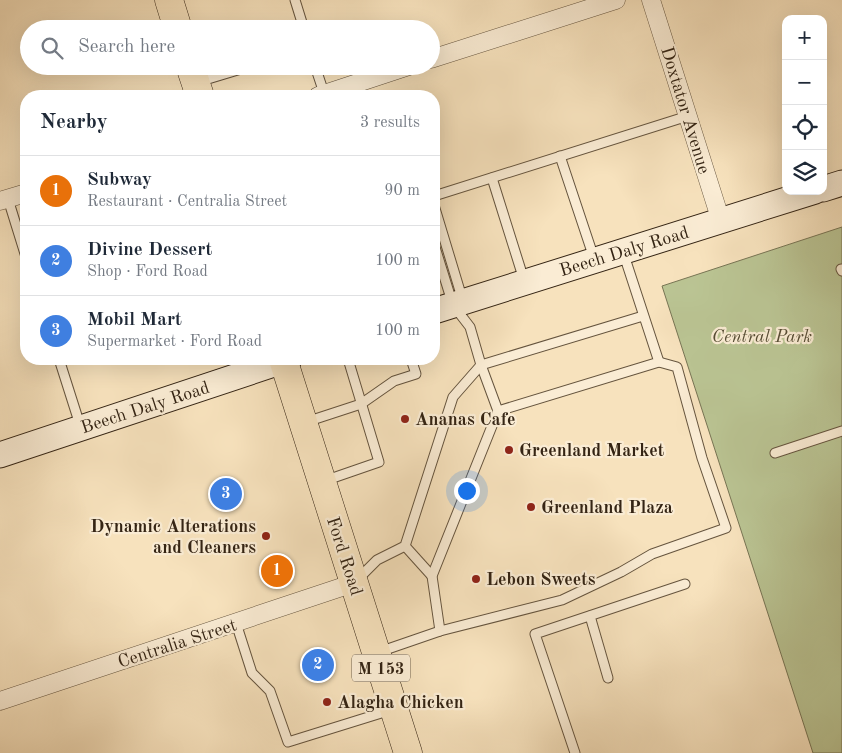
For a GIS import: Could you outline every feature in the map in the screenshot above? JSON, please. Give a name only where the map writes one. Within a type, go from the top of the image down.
[{"type":"main road","points":[[169,0],[175,20]]},
{"type":"main road","points":[[827,188],[842,183]]},
{"type":"main road","name":"Beech Daly Road","points":[[450,306],[802,195]]},
{"type":"main road","name":"Beech Daly Road","points":[[0,455],[267,365]]},
{"type":"main road","name":"Ford Road","points":[[287,365],[303,423],[408,753]]},
{"type":"street","points":[[440,56],[616,0]]},
{"type":"street","name":"Doxtator Avenue","points":[[651,0],[721,221]]},
{"type":"street","points":[[340,90],[383,75]]},
{"type":"street","points":[[4,200],[20,195]]},
{"type":"street","name":"Centralia Street","points":[[0,701],[354,583]]},
{"type":"lane","points":[[294,0],[301,20]]},
{"type":"lane","points":[[195,82],[220,75]]},
{"type":"lane","points":[[317,75],[321,90]]},
{"type":"lane","points":[[440,194],[688,116]]},
{"type":"lane","points":[[560,156],[594,260]]},
{"type":"lane","points":[[492,178],[525,282]]},
{"type":"lane","points":[[4,200],[20,228]]},
{"type":"lane","points":[[440,243],[450,306]]},
{"type":"lane","points":[[622,252],[659,362]]},
{"type":"lane","points":[[440,265],[450,306],[470,328],[498,411],[432,576],[440,630]]},
{"type":"lane","points":[[354,583],[377,560],[405,546],[453,397],[481,365],[644,316]]},
{"type":"lane","points":[[376,653],[440,630],[562,600],[621,572],[652,554],[726,528],[702,458],[677,367],[659,362],[498,411]]},
{"type":"lane","points":[[61,365],[81,428]]},
{"type":"lane","points":[[322,482],[379,462],[350,365]]},
{"type":"lane","points":[[303,423],[361,404],[394,381],[416,374],[413,365]]},
{"type":"lane","points":[[775,453],[842,431]]},
{"type":"lane","points":[[405,546],[432,576]]},
{"type":"lane","points":[[583,753],[575,753],[535,634],[685,584]]},
{"type":"lane","points":[[590,616],[608,678]]},
{"type":"lane","points":[[236,623],[252,673],[270,691],[288,742],[394,709]]},
{"type":"green space","name":"Central Park","points":[[842,227],[842,753],[813,753],[662,286]]},
{"type":"place","name":"Ananas Cafe","points":[[405,419]]},
{"type":"place","name":"Greenland Market","points":[[509,450]]},
{"type":"place","name":"Mobil Mart","points":[[226,494]]},
{"type":"place","name":"Greenland Plaza","points":[[531,507]]},
{"type":"place","name":"Dynamic Alterations and Cleaners","points":[[266,536]]},
{"type":"place","name":"Subway","points":[[277,571]]},
{"type":"place","name":"Lebon Sweets","points":[[476,579]]},
{"type":"place","name":"Divine Dessert","points":[[318,665]]},
{"type":"place","name":"Alagha Chicken","points":[[327,702]]}]
